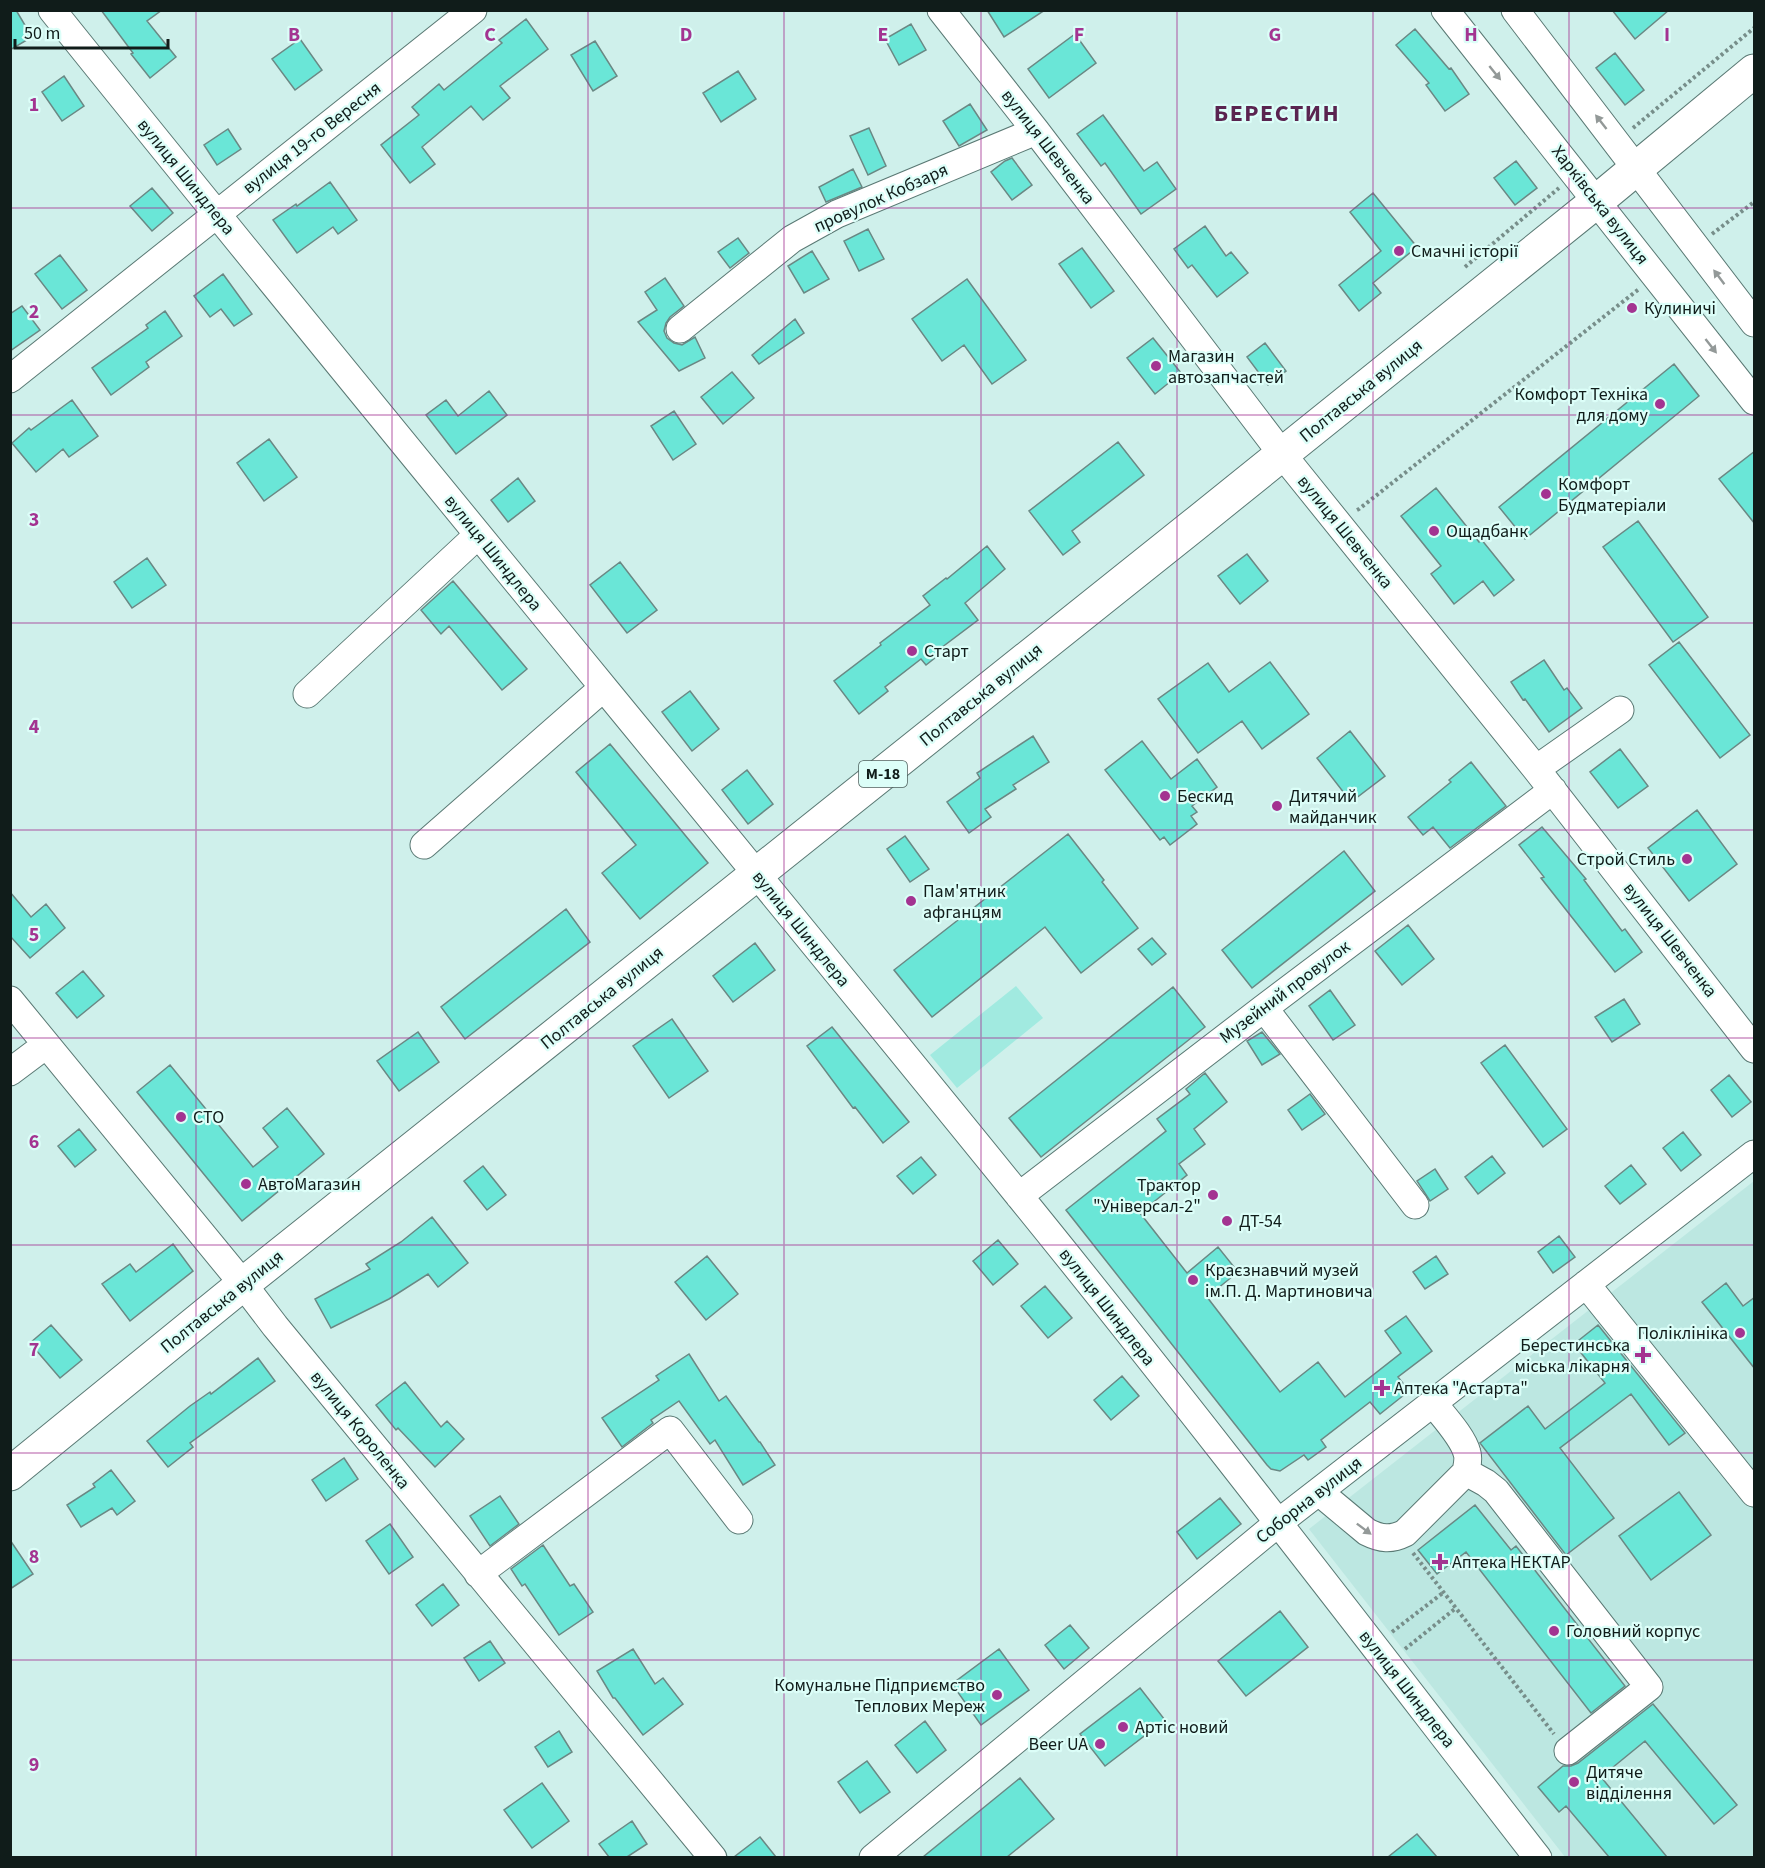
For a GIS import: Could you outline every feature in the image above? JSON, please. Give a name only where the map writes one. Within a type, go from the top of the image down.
[{"type":"highway","name":"Полтавська вулиця","points":[[10,1474],[243,1284],[756,876],[1597,201],[1755,71]]},
{"type":"street","name":"вулиця Шиндлера","points":[[52,10],[216,215],[1019,1196],[1538,1857]]},
{"type":"street","name":"вулиця 19-го Вересня","points":[[10,379],[473,10]]},
{"type":"street","name":"вулиця Шевченка","points":[[940,10],[1036,131],[1282,454],[1553,790],[1755,1049]]},
{"type":"street","name":"Харківська вулиця","points":[[1445,10],[1755,400]]},
{"type":"street","points":[[1515,10],[1755,323]]},
{"type":"street","name":"провулок Кобзаря","points":[[681,329],[792,239],[837,214],[1036,131]]},
{"type":"street","points":[[307,694],[478,535]]},
{"type":"street","points":[[424,845],[603,688]]},
{"type":"street","points":[[1536,769],[1620,710]]},
{"type":"street","name":"Музейний провулок","points":[[1019,1196],[1553,790]]},
{"type":"street","name":"вулиця Короленка","points":[[10,1000],[478,1574],[713,1857]]},
{"type":"street","points":[[1264,1008],[1415,1205]]},
{"type":"street","points":[[10,1071],[46,1044]]},
{"type":"street","name":"Соборна вулиця","points":[[873,1857],[1278,1523],[1755,1154]]},
{"type":"street","points":[[1586,1284],[1755,1493]]},
{"type":"street","points":[[1319,1492],[1376,1537],[1386,1539],[1405,1533],[1466,1472],[1467,1452],[1433,1403]]},
{"type":"street","points":[[478,1574],[670,1430],[739,1520]]},
{"type":"street","points":[[1466,1472],[1496,1491],[1649,1687],[1568,1751]]},
{"type":"path","points":[[1696,246],[1755,202]]},
{"type":"path","points":[[1329,512],[1359,509],[1656,276]]},
{"type":"path","points":[[1412,1552],[1568,1751]]},
{"type":"path","points":[[1386,1637],[1444,1592]]},
{"type":"path","points":[[1399,1653],[1456,1608]]},
{"type":"shaded area","points":[[1016,986],[1043,1018],[957,1088],[930,1055]]},
{"type":"shaded area","name":"Берестинська міська лікарня","points":[[1754,1181],[1754,1857],[1565,1857],[1309,1529]]},
{"type":"building","points":[[10,10],[16,10],[32,37],[10,50]]},
{"type":"building","points":[[101,10],[162,10],[147,21],[176,57],[150,78]]},
{"type":"building","points":[[987,10],[1045,10],[1004,37]]},
{"type":"building","points":[[1612,10],[1669,10],[1635,39]]},
{"type":"building","points":[[526,19],[548,49],[500,86],[510,98],[483,120],[471,106],[422,147],[435,164],[410,183],[381,145],[419,115],[412,107],[439,84],[444,90],[502,43],[499,40]]},
{"type":"building","points":[[911,24],[926,50],[899,65],[885,39]]},
{"type":"building","points":[[1415,29],[1449,69],[1451,68],[1469,94],[1445,111],[1426,85],[1429,83],[1396,45]]},
{"type":"building","points":[[1075,34],[1096,63],[1049,98],[1028,69]]},
{"type":"building","points":[[300,39],[322,70],[295,90],[272,59]]},
{"type":"building","points":[[595,41],[617,76],[593,91],[571,55]]},
{"type":"building","points":[[1615,53],[1644,90],[1625,105],[1596,68]]},
{"type":"building","points":[[738,71],[756,99],[721,122],[703,93]]},
{"type":"building","points":[[64,76],[84,106],[62,121],[42,92]]},
{"type":"building","points":[[970,104],[987,130],[959,146],[943,121]]},
{"type":"building","points":[[1103,115],[1144,171],[1157,162],[1176,189],[1141,214],[1105,163],[1101,166],[1077,134]]},
{"type":"building","points":[[869,128],[886,166],[868,175],[850,136]]},
{"type":"building","points":[[228,129],[241,149],[217,165],[204,145]]},
{"type":"building","points":[[1012,158],[1032,185],[1012,200],[991,172]]},
{"type":"building","points":[[1516,161],[1537,188],[1515,205],[1494,178]]},
{"type":"building","points":[[853,169],[862,187],[826,202],[819,187]]},
{"type":"building","points":[[330,182],[357,220],[338,234],[333,227],[297,253],[273,220]]},
{"type":"building","points":[[152,188],[173,213],[152,231],[130,206]]},
{"type":"building","points":[[1373,193],[1417,247],[1373,283],[1381,293],[1359,311],[1339,285],[1381,251],[1350,212]]},
{"type":"building","points":[[1205,226],[1226,256],[1231,252],[1248,273],[1217,297],[1192,265],[1188,268],[1174,249]]},
{"type":"building","points":[[868,229],[884,259],[859,271],[844,241]]},
{"type":"building","points":[[738,238],[749,253],[730,268],[718,252]]},
{"type":"building","points":[[1082,248],[1114,291],[1091,308],[1059,264]]},
{"type":"building","points":[[812,251],[829,279],[804,293],[788,266]]},
{"type":"building","points":[[60,255],[87,290],[62,309],[35,274]]},
{"type":"building","points":[[223,274],[252,314],[234,326],[221,309],[210,317],[194,296]]},
{"type":"building","points":[[665,278],[684,306],[666,323],[664,331],[667,338],[682,345],[695,337],[705,358],[679,371],[638,322],[657,310],[645,292]]},
{"type":"building","points":[[967,279],[1026,360],[992,384],[964,345],[942,361],[912,319]]},
{"type":"building","points":[[22,306],[40,330],[10,351],[10,314]]},
{"type":"building","points":[[165,311],[182,336],[146,362],[149,367],[111,395],[92,368],[148,328],[146,325]]},
{"type":"building","points":[[795,319],[804,333],[759,364],[752,355]]},
{"type":"building","points":[[1153,338],[1181,373],[1155,394],[1127,358]]},
{"type":"building","points":[[1265,343],[1286,371],[1268,385],[1247,357]]},
{"type":"building","points":[[1674,364],[1699,396],[1525,539],[1499,507]]},
{"type":"building","points":[[732,372],[754,398],[723,424],[701,397]]},
{"type":"building","points":[[489,391],[507,415],[456,454],[426,415],[446,400],[458,416]]},
{"type":"building","points":[[72,400],[98,436],[69,457],[63,449],[36,472],[12,443],[29,428],[31,430]]},
{"type":"building","points":[[674,411],[696,444],[673,460],[651,426]]},
{"type":"building","points":[[269,439],[297,477],[264,501],[237,463]]},
{"type":"building","points":[[1118,442],[1144,475],[1072,531],[1080,542],[1063,555],[1029,511]]},
{"type":"building","points":[[1755,451],[1755,524],[1719,479]]},
{"type":"building","points":[[518,478],[535,501],[508,522],[491,500]]},
{"type":"building","points":[[1436,488],[1479,542],[1481,539],[1514,580],[1494,596],[1483,581],[1454,604],[1431,574],[1441,566],[1401,516]]},
{"type":"building","points":[[1638,521],[1708,617],[1673,642],[1603,547]]},
{"type":"building","points":[[987,546],[1005,569],[965,603],[978,620],[937,651],[940,654],[926,665],[921,659],[885,687],[888,691],[859,714],[834,681],[930,605],[923,596]]},
{"type":"building","points":[[1247,554],[1268,581],[1240,604],[1218,576]]},
{"type":"building","points":[[147,558],[166,585],[132,608],[114,582]]},
{"type":"building","points":[[620,562],[657,610],[627,633],[590,585]]},
{"type":"building","points":[[453,581],[527,669],[502,690],[449,626],[441,634],[421,610]]},
{"type":"building","points":[[1679,642],[1750,735],[1720,758],[1649,665]]},
{"type":"building","points":[[1544,660],[1564,690],[1567,688],[1582,708],[1549,732],[1511,682]]},
{"type":"building","points":[[1270,662],[1309,714],[1262,749],[1242,721],[1198,753],[1158,699],[1208,663],[1229,692]]},
{"type":"building","points":[[690,691],[719,729],[692,751],[662,712]]},
{"type":"building","points":[[1350,731],[1385,776],[1351,802],[1317,758]]},
{"type":"building","points":[[1033,736],[1049,762],[1013,785],[1016,789],[985,809],[991,817],[969,833],[947,802],[980,778],[977,773]]},
{"type":"building","name":"Бескид","points":[[1142,741],[1171,779],[1197,759],[1217,787],[1192,806],[1197,812],[1191,816],[1197,824],[1170,845],[1164,837],[1160,840],[1105,770]]},
{"type":"building","points":[[610,744],[708,863],[640,919],[602,873],[636,845],[576,772]]},
{"type":"building","points":[[1620,749],[1648,786],[1618,808],[1590,772]]},
{"type":"building","points":[[1471,762],[1506,806],[1450,848],[1433,827],[1423,835],[1408,817],[1451,782],[1449,780]]},
{"type":"building","points":[[747,770],[773,804],[748,824],[722,790]]},
{"type":"building","points":[[1697,810],[1737,864],[1689,901],[1648,848]]},
{"type":"building","points":[[1542,827],[1586,879],[1584,880],[1622,931],[1625,929],[1642,952],[1615,972],[1541,878],[1544,877],[1519,845]]},
{"type":"building","points":[[1068,834],[1138,928],[1081,973],[1045,927],[932,1017],[894,970]]},
{"type":"building","points":[[905,836],[929,869],[910,882],[887,849]]},
{"type":"building","points":[[1344,851],[1375,891],[1252,988],[1222,950]]},
{"type":"building","points":[[10,892],[31,917],[46,904],[65,928],[30,958],[10,936]]},
{"type":"building","points":[[566,909],[590,942],[465,1039],[441,1007]]},
{"type":"building","points":[[1408,925],[1434,959],[1402,985],[1375,951]]},
{"type":"building","points":[[1152,938],[1166,954],[1152,965],[1138,949]]},
{"type":"building","points":[[755,943],[775,970],[733,1002],[713,976]]},
{"type":"building","points":[[83,971],[104,996],[77,1018],[56,993]]},
{"type":"building","points":[[1173,987],[1205,1027],[1041,1157],[1009,1118]]},
{"type":"building","points":[[1330,990],[1355,1025],[1333,1040],[1309,1006]]},
{"type":"building","points":[[1624,999],[1640,1024],[1612,1042],[1595,1017]]},
{"type":"building","points":[[672,1019],[708,1071],[669,1098],[633,1046]]},
{"type":"building","points":[[832,1027],[909,1122],[883,1143],[855,1107],[853,1108],[807,1046]]},
{"type":"building","points":[[418,1032],[439,1062],[399,1091],[377,1061]]},
{"type":"building","points":[[1262,1032],[1280,1054],[1262,1065],[1247,1041]]},
{"type":"building","points":[[1505,1045],[1567,1129],[1543,1147],[1481,1063]]},
{"type":"building","points":[[170,1065],[253,1167],[278,1147],[263,1128],[287,1108],[324,1154],[242,1221],[137,1092]]},
{"type":"building","points":[[1205,1073],[1227,1102],[1194,1129],[1205,1144],[1179,1164],[1187,1175],[1140,1213],[1187,1273],[1218,1247],[1238,1272],[1207,1297],[1280,1392],[1318,1362],[1345,1397],[1401,1353],[1385,1331],[1406,1316],[1432,1351],[1398,1377],[1409,1391],[1380,1414],[1370,1402],[1321,1440],[1326,1447],[1308,1460],[1304,1455],[1280,1471],[1271,1469],[1267,1465],[1066,1210],[1166,1131],[1157,1119],[1190,1094],[1186,1089]]},
{"type":"building","points":[[1729,1075],[1751,1102],[1732,1117],[1711,1090]]},
{"type":"building","points":[[1310,1094],[1325,1114],[1302,1130],[1288,1110]]},
{"type":"building","points":[[79,1129],[96,1150],[75,1167],[58,1146]]},
{"type":"building","points":[[1683,1132],[1701,1155],[1681,1171],[1663,1148]]},
{"type":"building","points":[[1492,1156],[1505,1173],[1478,1194],[1465,1177]]},
{"type":"building","points":[[921,1157],[936,1175],[913,1194],[897,1176]]},
{"type":"building","points":[[1631,1165],[1646,1184],[1620,1204],[1605,1186]]},
{"type":"building","points":[[483,1166],[506,1195],[487,1210],[464,1181]]},
{"type":"building","points":[[1435,1169],[1448,1189],[1430,1201],[1417,1181]]},
{"type":"building","points":[[432,1217],[468,1263],[438,1287],[428,1274],[389,1299],[331,1328],[315,1299],[370,1269],[366,1264],[401,1242]]},
{"type":"building","points":[[1559,1236],[1575,1257],[1553,1273],[1538,1252]]},
{"type":"building","points":[[998,1240],[1018,1264],[993,1285],[973,1261]]},
{"type":"building","points":[[173,1244],[193,1271],[130,1321],[102,1284],[130,1264],[136,1272]]},
{"type":"building","points":[[707,1256],[738,1294],[706,1320],[675,1282]]},
{"type":"building","points":[[1436,1256],[1448,1274],[1425,1289],[1413,1272]]},
{"type":"building","name":"Поліклініка","points":[[1726,1283],[1743,1306],[1755,1297],[1755,1369],[1702,1302]]},
{"type":"building","points":[[1045,1286],[1072,1318],[1048,1338],[1021,1306]]},
{"type":"building","points":[[51,1325],[82,1360],[60,1378],[30,1343]]},
{"type":"building","points":[[1598,1325],[1685,1433],[1669,1445],[1631,1394],[1560,1448],[1614,1518],[1566,1555],[1480,1443],[1528,1406],[1545,1429],[1605,1383],[1574,1344]]},
{"type":"building","points":[[689,1354],[719,1401],[726,1396],[775,1465],[743,1485],[715,1440],[710,1444],[679,1401],[651,1420],[653,1423],[622,1447],[602,1418],[659,1380],[656,1376]]},
{"type":"building","points":[[258,1358],[275,1381],[190,1443],[193,1447],[168,1467],[147,1441],[190,1406],[210,1392],[211,1394]]},
{"type":"building","points":[[1122,1376],[1139,1396],[1111,1420],[1094,1400]]},
{"type":"building","points":[[405,1382],[441,1427],[447,1421],[464,1439],[435,1467],[398,1428],[396,1430],[376,1405]]},
{"type":"building","points":[[344,1458],[358,1479],[326,1501],[312,1480]]},
{"type":"building","points":[[111,1470],[135,1501],[117,1515],[112,1508],[81,1527],[67,1505],[95,1487],[93,1484]]},
{"type":"building","points":[[1679,1492],[1711,1535],[1651,1580],[1619,1536]]},
{"type":"building","points":[[500,1496],[519,1524],[490,1546],[470,1516]]},
{"type":"building","points":[[1220,1498],[1241,1524],[1197,1559],[1177,1532]]},
{"type":"building","name":"Головний корпус","points":[[1475,1505],[1511,1550],[1516,1546],[1625,1686],[1591,1713],[1466,1552],[1437,1574],[1418,1550]]},
{"type":"building","points":[[390,1524],[413,1557],[389,1574],[366,1541]]},
{"type":"building","points":[[10,1540],[33,1574],[10,1589]]},
{"type":"building","points":[[543,1545],[570,1586],[574,1584],[593,1612],[559,1635],[525,1584],[522,1586],[511,1569]]},
{"type":"building","points":[[443,1584],[459,1605],[432,1626],[416,1605]]},
{"type":"building","points":[[1280,1611],[1308,1647],[1246,1696],[1218,1661]]},
{"type":"building","points":[[1070,1625],[1089,1648],[1064,1669],[1045,1645]]},
{"type":"building","points":[[490,1641],[505,1663],[479,1681],[464,1658]]},
{"type":"building","points":[[633,1649],[655,1684],[663,1678],[683,1704],[643,1735],[613,1698],[597,1671]]},
{"type":"building","points":[[999,1649],[1029,1690],[981,1725],[952,1684]]},
{"type":"building","name":"Артіс новий","points":[[1140,1688],[1165,1720],[1105,1766],[1080,1734]]},
{"type":"building","name":"Дитяче відділення","points":[[1653,1704],[1737,1805],[1714,1824],[1645,1741],[1601,1777],[1667,1857],[1609,1857],[1566,1806],[1559,1812],[1538,1787],[1563,1766],[1578,1763]]},
{"type":"building","points":[[925,1721],[946,1750],[917,1773],[895,1745]]},
{"type":"building","points":[[559,1731],[572,1752],[548,1767],[535,1747]]},
{"type":"building","points":[[867,1761],[890,1792],[860,1813],[838,1782]]},
{"type":"building","points":[[1020,1778],[1054,1819],[1007,1857],[923,1857]]},
{"type":"building","points":[[542,1783],[569,1821],[532,1848],[504,1810]]},
{"type":"building","points":[[632,1821],[647,1844],[627,1857],[609,1857],[599,1844]]},
{"type":"building","points":[[1417,1834],[1437,1857],[1388,1857]]},
{"type":"building","points":[[760,1837],[776,1857],[734,1857]]},
{"type":"place","name":"Смачні історії","points":[[1399,251]]},
{"type":"place","name":"Кулиничі","points":[[1632,308]]},
{"type":"place","name":"Магазин автозапчастей","points":[[1156,366]]},
{"type":"place","name":"Комфорт Техніка для дому","points":[[1660,404]]},
{"type":"place","name":"Комфорт Будматеріали","points":[[1546,494]]},
{"type":"place","name":"Ощадбанк","points":[[1434,531]]},
{"type":"place","name":"Старт","points":[[912,651]]},
{"type":"place","name":"Бескид","points":[[1165,796]]},
{"type":"place","name":"Дитячий майданчик","points":[[1277,806]]},
{"type":"place","name":"Строй Стиль","points":[[1687,859]]},
{"type":"place","name":"Пам'ятник афганцям","points":[[911,901]]},
{"type":"place","name":"СТО","points":[[181,1117]]},
{"type":"place","name":"АвтоМагазин","points":[[246,1184]]},
{"type":"place","name":"Трактор \"Універсал-2\"","points":[[1213,1195]]},
{"type":"place","name":"ДТ-54","points":[[1227,1221]]},
{"type":"place","name":"Краєзнавчий музей ім.П. Д. Мартиновича","points":[[1193,1280]]},
{"type":"place","name":"Поліклініка","points":[[1740,1333]]},
{"type":"place","name":"Берестинська міська лікарня","points":[[1643,1355]]},
{"type":"place","name":"Аптека \"Астарта\"","points":[[1382,1388]]},
{"type":"place","name":"Аптека НЕКТАР","points":[[1440,1562]]},
{"type":"place","name":"Головний корпус","points":[[1554,1631]]},
{"type":"place","name":"Комунальне Підприємство Теплових Мереж","points":[[997,1695]]},
{"type":"place","name":"Артіс новий","points":[[1123,1727]]},
{"type":"place","name":"Beer UA","points":[[1100,1744]]},
{"type":"place","name":"Дитяче відділення","points":[[1574,1782]]},
{"type":"district","name":"БЕРЕСТИН","points":[[1277,113]]}]
